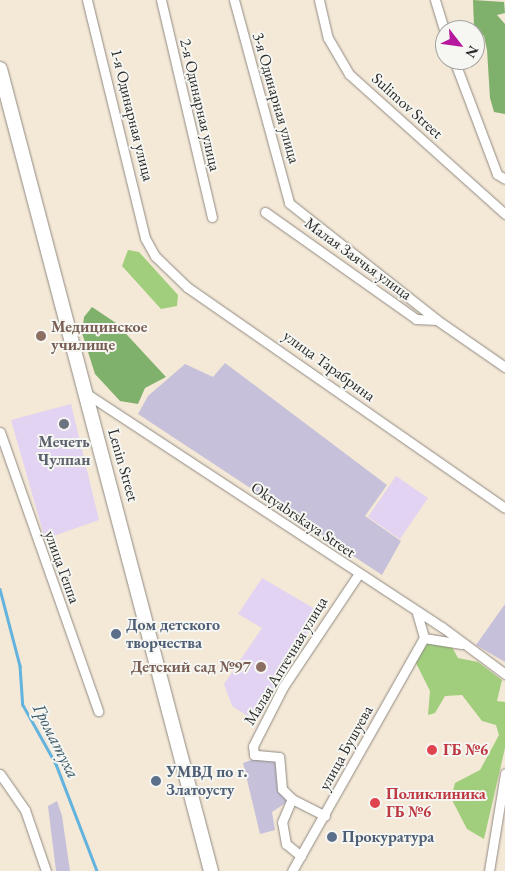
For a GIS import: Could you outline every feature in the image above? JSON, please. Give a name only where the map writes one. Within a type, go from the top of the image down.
[{"type":"main road","name":"Lenin Street","points":[[0,69],[83,392],[211,871]]},
{"type":"street","name":"1-я Одинарная улица","points":[[87,0],[146,238]]},
{"type":"street","name":"2-я Одинарная улица","points":[[161,0],[212,217]]},
{"type":"street","name":"3-я Одинарная улица","points":[[234,0],[289,203]]},
{"type":"street","name":"Sulimov Street","points":[[319,0],[328,38],[349,74],[505,214]]},
{"type":"street","points":[[435,0],[441,20]]},
{"type":"street","points":[[458,70],[497,174],[505,178]]},
{"type":"street","name":"Малая Заячья улица","points":[[289,203],[437,320],[505,367]]},
{"type":"street","name":"Малая Заячья улица","points":[[265,212],[416,319],[437,320]]},
{"type":"street","name":"улица Тарабрина","points":[[146,238],[155,256],[187,288],[505,508]]},
{"type":"street","name":"Oktyabrskaya Street","points":[[83,392],[505,674]]},
{"type":"street","name":"улица Геппа","points":[[0,432],[98,711]]},
{"type":"street","name":"Малая Аптечная улица","points":[[292,799],[282,789],[279,757],[254,755],[253,746],[283,687],[358,575]]},
{"type":"street","points":[[417,614],[424,638],[462,644]]},
{"type":"street","name":"улица Бушуева","points":[[292,871],[325,816],[424,638]]},
{"type":"street","points":[[489,871],[505,773]]},
{"type":"street","points":[[0,774],[25,810],[46,871]]},
{"type":"street","points":[[301,856],[286,844],[282,822],[292,799],[325,816]]},
{"type":"shaded area","points":[[225,363],[387,485],[365,516],[401,541],[382,575],[138,414],[148,396],[185,364],[213,377]]},
{"type":"shaded area","points":[[71,404],[99,520],[45,539],[11,420]]},
{"type":"shaded area","points":[[396,476],[428,498],[400,539],[368,517]]},
{"type":"shaded area","points":[[262,578],[320,612],[254,720],[232,706],[224,684],[262,628],[238,614]]},
{"type":"shaded area","points":[[505,604],[505,662],[476,645]]},
{"type":"shaded area","points":[[257,758],[277,758],[287,802],[272,812],[275,830],[260,834],[243,763]]},
{"type":"shaded area","points":[[57,801],[62,816],[70,871],[56,871],[48,806]]},
{"type":"green space","points":[[473,0],[504,2],[505,13],[497,15],[505,24],[505,114],[494,112],[490,98],[485,20],[474,20]]},
{"type":"green space","points":[[128,250],[139,252],[178,295],[177,306],[161,309],[122,266]]},
{"type":"green space","points":[[92,307],[116,323],[166,377],[145,388],[138,404],[120,401],[95,374],[82,333],[84,317]]},
{"type":"green space","points":[[428,643],[452,647],[458,658],[478,662],[502,680],[497,701],[505,702],[505,748],[484,839],[467,829],[451,798],[455,783],[480,770],[499,735],[496,725],[482,721],[462,695],[445,696],[435,713],[428,715],[430,691],[415,661]]},
{"type":"waterway","name":"Громатуха","points":[[0,589],[20,666],[23,705],[56,764],[97,871]]},
{"type":"place","name":"Медицинское училище","points":[[41,336]]},
{"type":"place","name":"Мечеть Чулпан","points":[[64,424]]},
{"type":"place","name":"Дом детского творчества","points":[[116,634]]},
{"type":"place","name":"Детский сад №97","points":[[261,667]]},
{"type":"place","name":"ГБ №6","points":[[432,750]]},
{"type":"place","name":"УМВД по г. Златоусту","points":[[156,781]]},
{"type":"place","name":"Поликлиника ГБ №6","points":[[375,803]]},
{"type":"place","name":"Прокуратура","points":[[332,837]]}]
